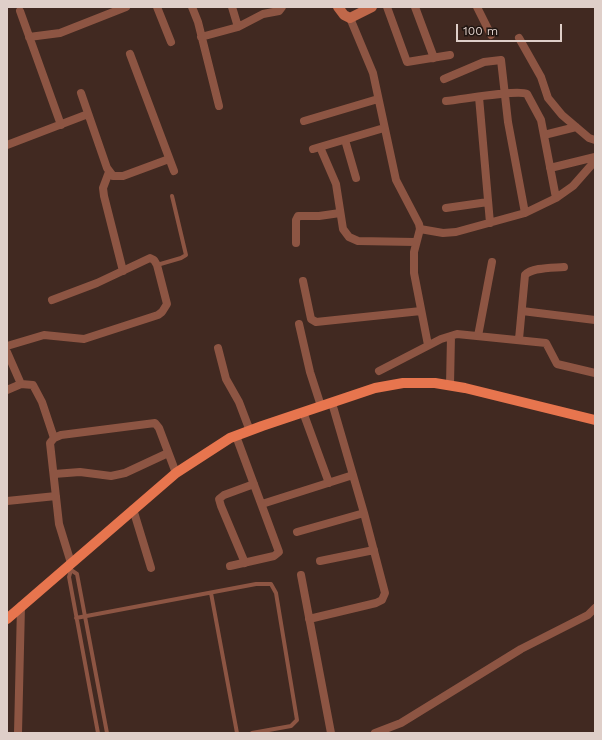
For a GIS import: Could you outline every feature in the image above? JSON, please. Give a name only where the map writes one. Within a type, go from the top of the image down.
[{"type":"main road","points":[[7,619],[21,606],[71,567],[133,509],[176,473],[236,436],[303,412],[375,388],[403,383],[435,383],[450,385],[595,420]]},
{"type":"street","points":[[29,37],[52,34],[126,7]]},
{"type":"street","points":[[157,7],[171,42]]},
{"type":"street","points":[[192,7],[202,37],[219,106]]},
{"type":"street","points":[[232,7],[238,27]]},
{"type":"street","points":[[202,37],[238,27],[263,14],[279,11],[282,7]]},
{"type":"street","points":[[338,7],[344,15],[350,18],[373,73],[396,180],[419,224],[420,229],[415,242],[414,274],[428,345]]},
{"type":"street","points":[[350,18],[371,7]]},
{"type":"street","points":[[386,7],[405,60],[410,63],[450,54]]},
{"type":"street","points":[[415,7],[434,58]]},
{"type":"street","points":[[477,7],[491,35]]},
{"type":"street","points":[[20,10],[60,125]]},
{"type":"street","points":[[519,38],[541,77],[548,98],[562,115],[589,138],[595,140]]},
{"type":"street","points":[[130,54],[174,171]]},
{"type":"street","points":[[444,79],[484,62],[501,60],[508,122],[524,213]]},
{"type":"street","points":[[446,101],[523,92],[527,94],[541,120],[556,198]]},
{"type":"street","points":[[81,93],[109,172],[113,176],[123,176],[170,159]]},
{"type":"street","points":[[479,97],[490,223]]},
{"type":"street","points":[[304,121],[378,99]]},
{"type":"street","points":[[7,145],[88,114]]},
{"type":"street","points":[[544,135],[576,127]]},
{"type":"street","points":[[384,128],[316,148],[336,184],[343,229],[352,240],[415,242]]},
{"type":"street","points":[[345,140],[356,178]]},
{"type":"street","points":[[550,168],[595,157]]},
{"type":"street","points":[[420,229],[443,233],[490,223],[524,213],[556,198],[573,186],[595,161]]},
{"type":"street","points":[[109,172],[103,188],[104,196],[124,270]]},
{"type":"street","points":[[446,208],[488,202]]},
{"type":"street","points":[[296,243],[296,220],[298,216],[319,216],[340,212]]},
{"type":"street","points":[[7,346],[44,336],[84,339],[158,315],[164,310],[167,304],[157,265],[154,260],[150,258],[97,283],[52,300]]},
{"type":"street","points":[[478,336],[492,262]]},
{"type":"street","points":[[519,339],[525,275],[528,272],[564,267]]},
{"type":"street","points":[[303,281],[311,319],[316,322],[421,311]]},
{"type":"street","points":[[522,311],[595,320]]},
{"type":"street","points":[[299,324],[310,372],[321,406]]},
{"type":"street","points":[[379,371],[428,345],[451,336],[464,334],[546,343],[557,364],[595,373]]},
{"type":"street","points":[[450,385],[451,336]]},
{"type":"street","points":[[218,348],[226,379],[239,402],[250,430]]},
{"type":"street","points":[[7,352],[21,384]]},
{"type":"street","points":[[7,390],[21,384],[29,384],[36,389],[48,418],[54,438]]},
{"type":"street","points":[[309,619],[376,603],[382,600],[385,593],[364,513],[332,403]]},
{"type":"street","points":[[303,412],[329,483]]},
{"type":"street","points":[[71,567],[59,524],[50,443],[54,438],[61,435],[154,423],[159,428],[176,473]]},
{"type":"street","points":[[230,566],[274,556],[279,552],[236,436]]},
{"type":"street","points":[[54,474],[80,472],[111,476],[125,473],[168,453]]},
{"type":"street","points":[[262,504],[353,475]]},
{"type":"street","points":[[245,563],[220,506],[219,499],[224,495],[254,484]]},
{"type":"street","points":[[7,501],[56,496]]},
{"type":"street","points":[[133,509],[151,568]]},
{"type":"street","points":[[297,532],[364,513]]},
{"type":"street","points":[[320,561],[374,550]]},
{"type":"street","points":[[301,575],[331,733]]},
{"type":"street","points":[[18,733],[21,606]]},
{"type":"street","points":[[375,733],[401,723],[521,649],[588,614],[595,608]]},
{"type":"lane","points":[[157,265],[181,258],[186,254],[172,196]]},
{"type":"lane","points":[[71,567],[77,574],[107,733]]},
{"type":"lane","points":[[71,567],[69,577],[98,733]]},
{"type":"lane","points":[[76,618],[267,583],[271,584],[275,590],[297,720],[291,726],[252,733]]},
{"type":"lane","points":[[211,593],[237,733]]}]
